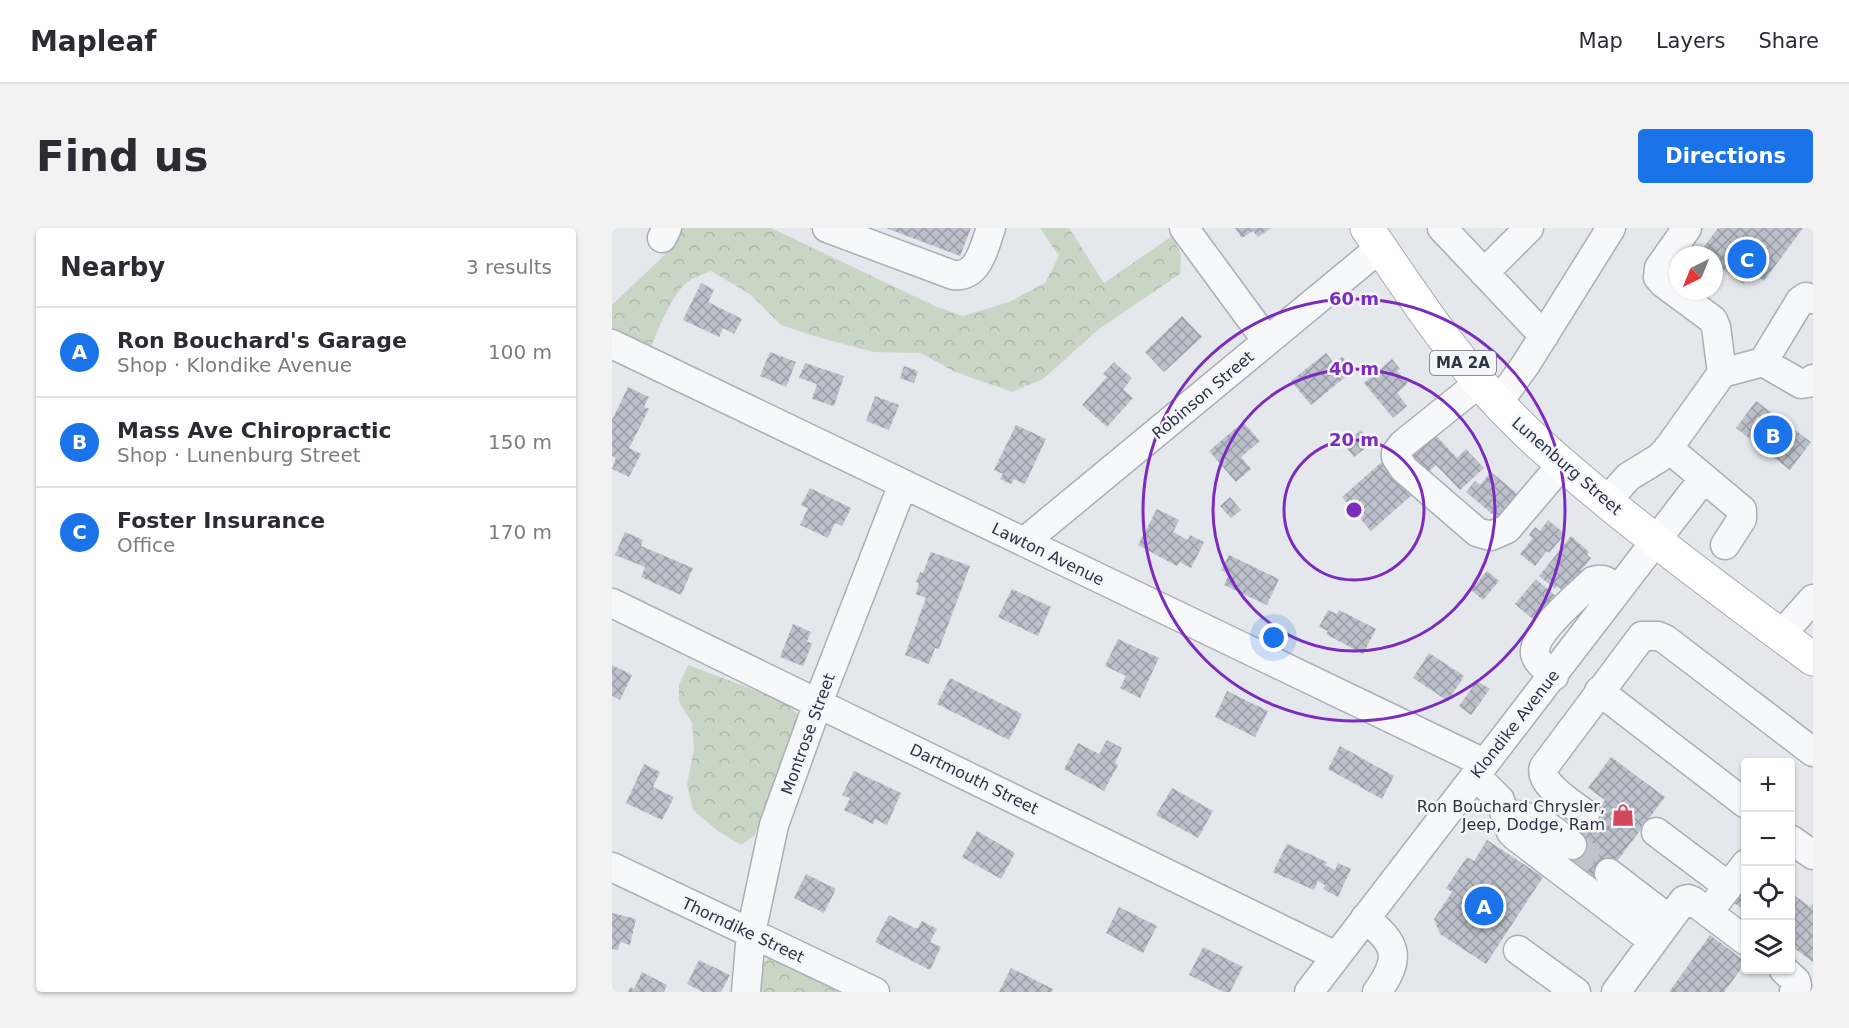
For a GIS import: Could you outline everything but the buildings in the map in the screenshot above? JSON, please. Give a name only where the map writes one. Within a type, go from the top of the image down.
[{"type":"main road","name":"Lunenburg Street","points":[[1374,238],[1438,331],[1489,393],[1562,465],[1656,542],[1813,659]]},
{"type":"street","points":[[827,228],[953,275],[962,276],[975,267],[980,259],[991,228]]},
{"type":"street","points":[[1184,228],[1267,341]]},
{"type":"street","points":[[1442,228],[1544,336]]},
{"type":"street","points":[[1484,273],[1529,228]]},
{"type":"street","points":[[1562,465],[1507,529],[1499,534],[1485,536],[1477,532],[1404,469],[1396,453],[1403,444],[1489,393],[1544,336],[1611,228]]},
{"type":"street","points":[[1687,228],[1659,268],[1658,277],[1713,320],[1722,373]]},
{"type":"street","name":"Robinson Street","points":[[1024,542],[1267,341],[1374,238]]},
{"type":"street","points":[[1607,501],[1628,477],[1659,458],[1668,448],[1722,373],[1762,362],[1800,301],[1806,297],[1813,299]]},
{"type":"street","name":"Lawton Avenue","points":[[612,344],[1024,542],[1479,769],[1500,800],[1511,832],[1515,836],[1661,930]]},
{"type":"street","points":[[1762,362],[1801,384],[1813,379]]},
{"type":"street","points":[[1668,448],[1737,504],[1743,514],[1725,545]]},
{"type":"street","name":"Klondike Avenue","points":[[1309,992],[1704,478]]},
{"type":"street","name":"Montrose Street","points":[[746,992],[751,933],[774,825],[903,484]]},
{"type":"street","points":[[1781,635],[1813,599]]},
{"type":"street","name":"Dartmouth Street","points":[[612,603],[1336,956]]},
{"type":"street","points":[[1585,814],[1547,783],[1542,772],[1548,760],[1642,636],[1658,636],[1665,639],[1813,752]]},
{"type":"street","points":[[1599,691],[1741,800]]},
{"type":"street","points":[[1506,814],[1540,820],[1572,845]]},
{"type":"street","points":[[1656,832],[1728,886]]},
{"type":"street","points":[[1708,912],[1744,866]]},
{"type":"street","name":"Thorndike Street","points":[[612,867],[875,992]]},
{"type":"street","points":[[1609,873],[1661,930]]},
{"type":"street","points":[[1616,992],[1679,904],[1688,899],[1741,936]]},
{"type":"street","points":[[1365,918],[1386,936],[1394,956],[1386,988]]},
{"type":"street","points":[[1518,950],[1576,992]]},
{"type":"street","points":[[1789,974],[1796,981],[1797,986],[1794,992]]},
{"type":"green space","points":[[683,228],[771,228],[935,306],[963,316],[1009,302],[1045,283],[1059,256],[1040,228],[1069,228],[1104,283],[1172,236],[1181,254],[1180,274],[1099,329],[1043,379],[1012,392],[953,371],[921,353],[873,352],[781,325],[751,295],[711,271],[692,279],[682,287],[668,308],[651,347],[612,335],[612,305],[672,248]]},
{"type":"green space","points":[[688,665],[787,702],[798,715],[796,726],[755,835],[741,845],[718,831],[693,810],[687,785],[694,748],[692,723],[679,702],[679,685]]},
{"type":"green space","points":[[770,957],[841,992],[760,992],[762,964]]},
{"type":"tunnel","points":[[1572,845],[1609,873]]},
{"type":"place","name":"Foster Insurance","points":[[1747,259]]},
{"type":"place","name":"Mass Ave Chiropractic","points":[[1773,435]]},
{"type":"place","name":"Ron Bouchard Chrysler, Jeep, Dodge, Ram","points":[[1623,815]]},
{"type":"place","name":"Ron Bouchard's Garage","points":[[1484,906]]}]
